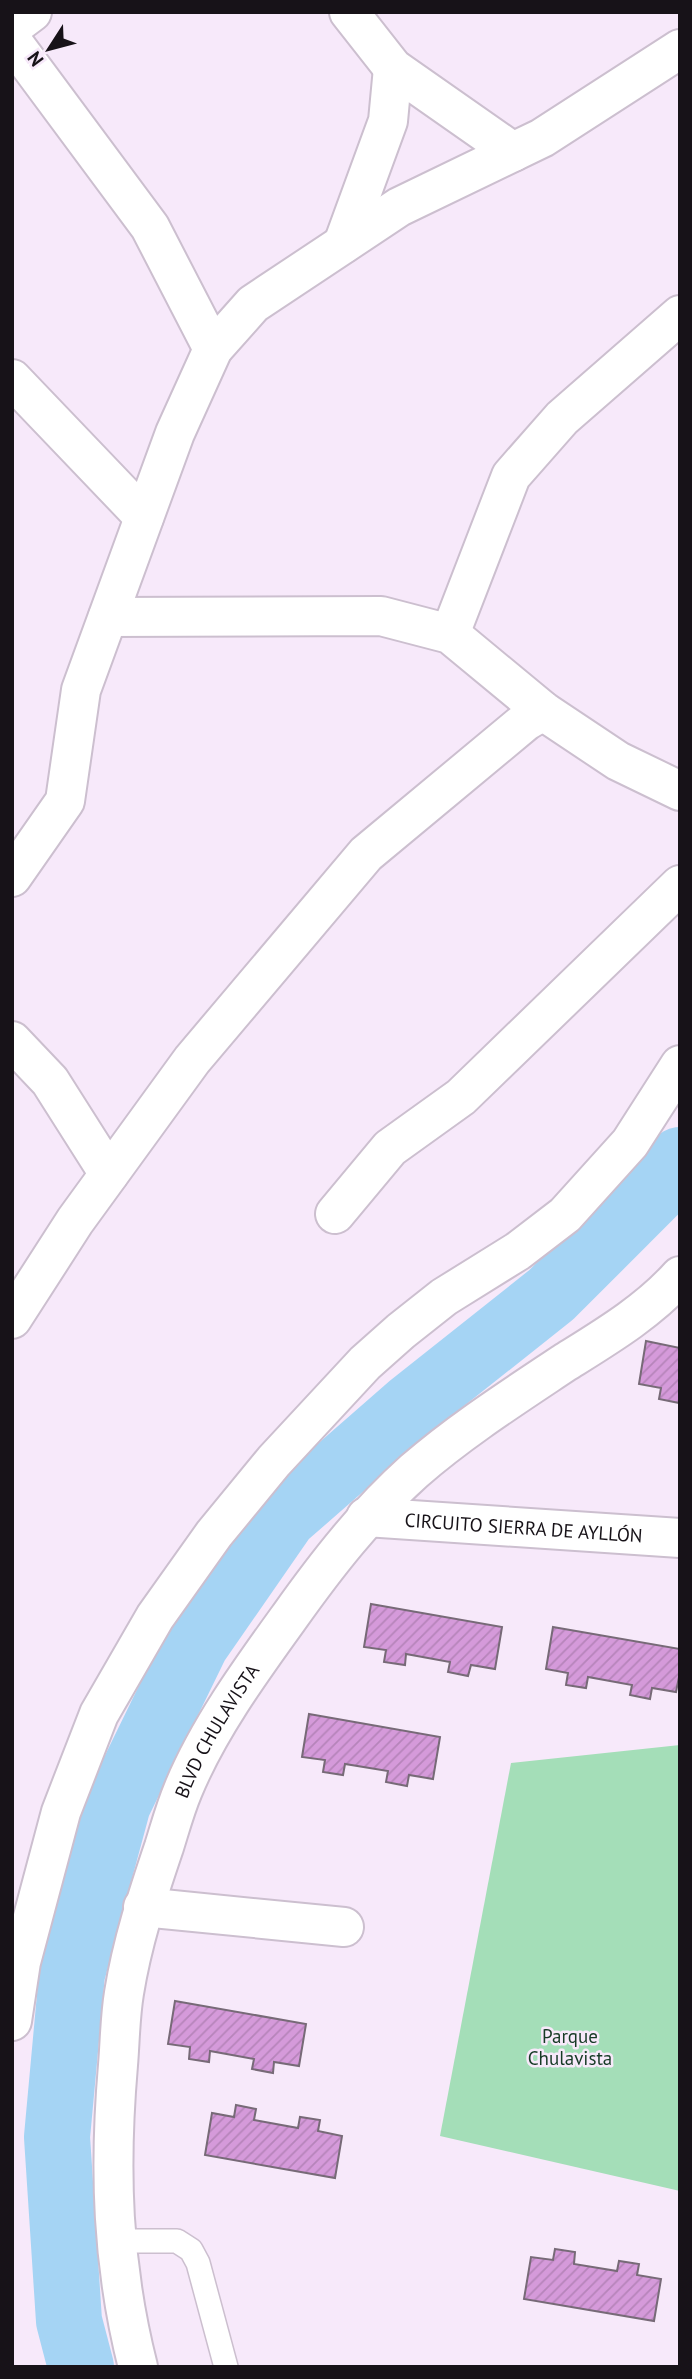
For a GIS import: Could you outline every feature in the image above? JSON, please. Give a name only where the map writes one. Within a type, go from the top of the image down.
[{"type":"street","points":[[12,27],[32,12]]},
{"type":"street","points":[[349,12],[393,68],[513,152]]},
{"type":"street","points":[[12,41],[150,227],[213,349]]},
{"type":"street","points":[[17,859],[65,801],[81,690],[175,433],[213,349],[253,304],[399,207],[542,138],[680,49]]},
{"type":"street","points":[[343,244],[388,121],[393,68]]},
{"type":"street","points":[[450,634],[511,476],[562,418],[680,315]]},
{"type":"street","points":[[12,379],[144,517]]},
{"type":"street","points":[[108,617],[381,616],[450,634],[543,711],[618,761],[680,791]]},
{"type":"street","points":[[12,1319],[75,1221],[192,1060],[366,854],[526,721],[543,711]]},
{"type":"street","points":[[335,1214],[390,1148],[461,1097],[680,885]]},
{"type":"street","points":[[12,1041],[50,1081],[108,1174]]},
{"type":"street","points":[[12,2021],[22,1962],[61,1812],[99,1714],[155,1617],[214,1534],[274,1461],[365,1363],[444,1297],[518,1251],[565,1215],[630,1143],[680,1065]]},
{"type":"street","name":"BLVD CHULAVISTA","points":[[138,2367],[125,2315],[116,2241],[112,2169],[123,1994],[144,1907],[183,1789],[213,1732],[259,1659],[366,1517],[413,1472],[452,1440],[619,1328],[670,1288],[680,1276]]},
{"type":"street","name":"CIRCUITO SIERRA DE AYLLÓN","points":[[366,1517],[680,1538]]},
{"type":"street","points":[[144,1907],[344,1927]]},
{"type":"lane","points":[[116,2241],[177,2241],[191,2250],[198,2263],[226,2367]]},
{"type":"green space","name":"Parque Chulavista","points":[[680,1745],[680,2191],[440,2136],[511,1763]]},
{"type":"building","points":[[646,1341],[680,1348],[679,1403],[659,1399],[661,1388],[639,1384]]},
{"type":"building","points":[[371,1604],[502,1627],[495,1669],[471,1665],[468,1676],[448,1672],[450,1662],[406,1654],[405,1665],[384,1662],[386,1650],[364,1647]]},
{"type":"building","points":[[553,1627],[680,1649],[680,1672],[676,1692],[652,1688],[650,1699],[630,1695],[632,1685],[588,1677],[586,1688],[566,1685],[568,1673],[546,1669]]},
{"type":"building","points":[[309,1714],[440,1737],[433,1779],[409,1775],[407,1786],[386,1782],[388,1771],[345,1764],[343,1775],[323,1772],[325,1760],[302,1757]]},
{"type":"building","points":[[175,2001],[306,2024],[299,2066],[274,2062],[273,2073],[252,2069],[254,2059],[210,2051],[209,2062],[189,2059],[190,2047],[168,2044]]},
{"type":"building","points":[[236,2105],[256,2109],[254,2120],[298,2128],[300,2117],[320,2120],[318,2131],[342,2136],[335,2178],[205,2155],[212,2113],[234,2117]]},
{"type":"building","points":[[555,2249],[575,2252],[574,2264],[617,2271],[619,2261],[639,2264],[637,2275],[661,2279],[654,2321],[524,2299],[531,2257],[553,2260]]},
{"type":"waterway","points":[[81,2367],[69,2321],[57,2137],[72,1974],[118,1804],[196,1644],[284,1517],[411,1406],[551,1295],[661,1185],[680,1160]]}]
